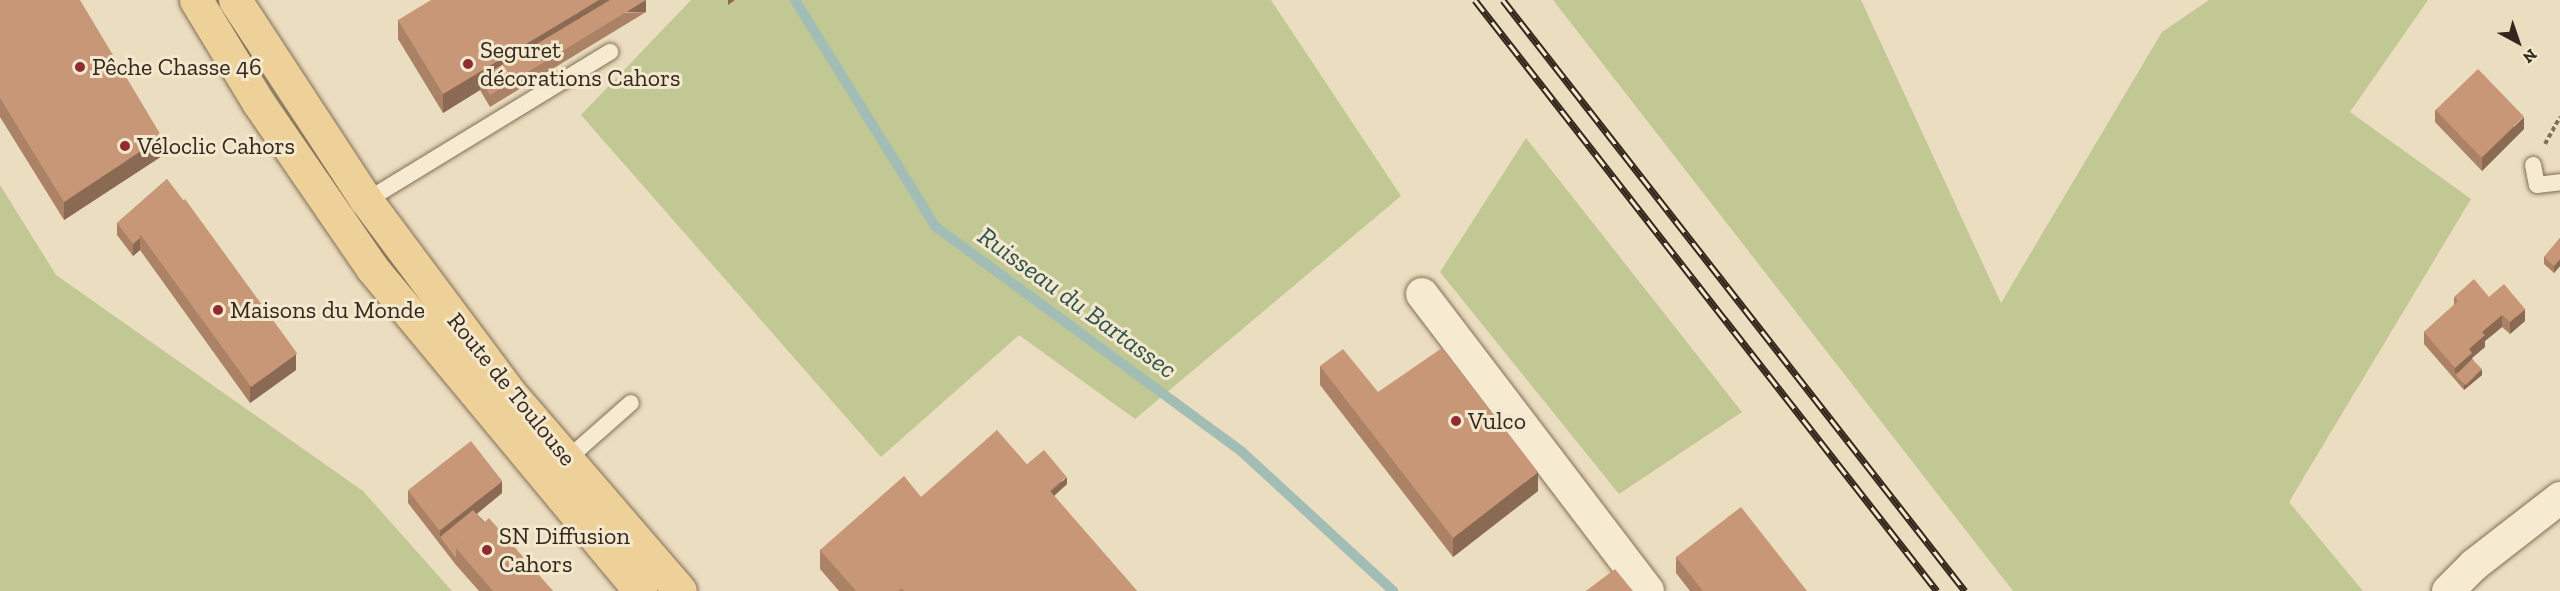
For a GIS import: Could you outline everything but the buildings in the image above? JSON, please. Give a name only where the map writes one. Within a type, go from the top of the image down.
[{"type":"main road","name":"Route de Toulouse","points":[[196,0],[372,268],[556,469],[680,591]]},
{"type":"main road","name":"Route de Toulouse","points":[[235,0],[366,200],[509,392],[556,469],[640,591]]},
{"type":"street","points":[[1422,294],[1648,591]]},
{"type":"street","points":[[2448,591],[2474,566],[2560,498]]},
{"type":"lane","points":[[338,219],[610,52]]},
{"type":"lane","points":[[2533,165],[2537,185],[2560,182]]},
{"type":"lane","points":[[556,469],[631,403]]},
{"type":"green space","points":[[691,0],[1271,0],[1401,196],[1135,419],[1019,335],[881,457],[581,115]]},
{"type":"green space","points":[[1553,0],[1861,0],[2001,303],[2162,32],[2209,0],[2428,0],[2350,112],[2471,199],[2289,502],[2363,591],[2013,591]]},
{"type":"green space","points":[[1526,138],[1742,412],[1619,494],[1440,272]]},
{"type":"green space","points":[[0,185],[56,275],[363,491],[452,591],[0,591]]},
{"type":"waterway","name":"Ruisseau du Bartassec","points":[[795,0],[936,227],[1241,451],[1393,591]]},
{"type":"railway","points":[[1475,0],[1937,591]]},
{"type":"railway","points":[[1503,0],[1965,591]]},
{"type":"place","name":"Seguret décorations Cahors","points":[[468,64]]},
{"type":"place","name":"Pêche Chasse 46","points":[[80,67]]},
{"type":"place","name":"Véloclic Cahors","points":[[125,146]]},
{"type":"place","name":"Maisons du Monde","points":[[218,310]]},
{"type":"place","name":"Vulco","points":[[1456,421]]},
{"type":"place","name":"SN Diffusion Cahors","points":[[487,550]]}]
